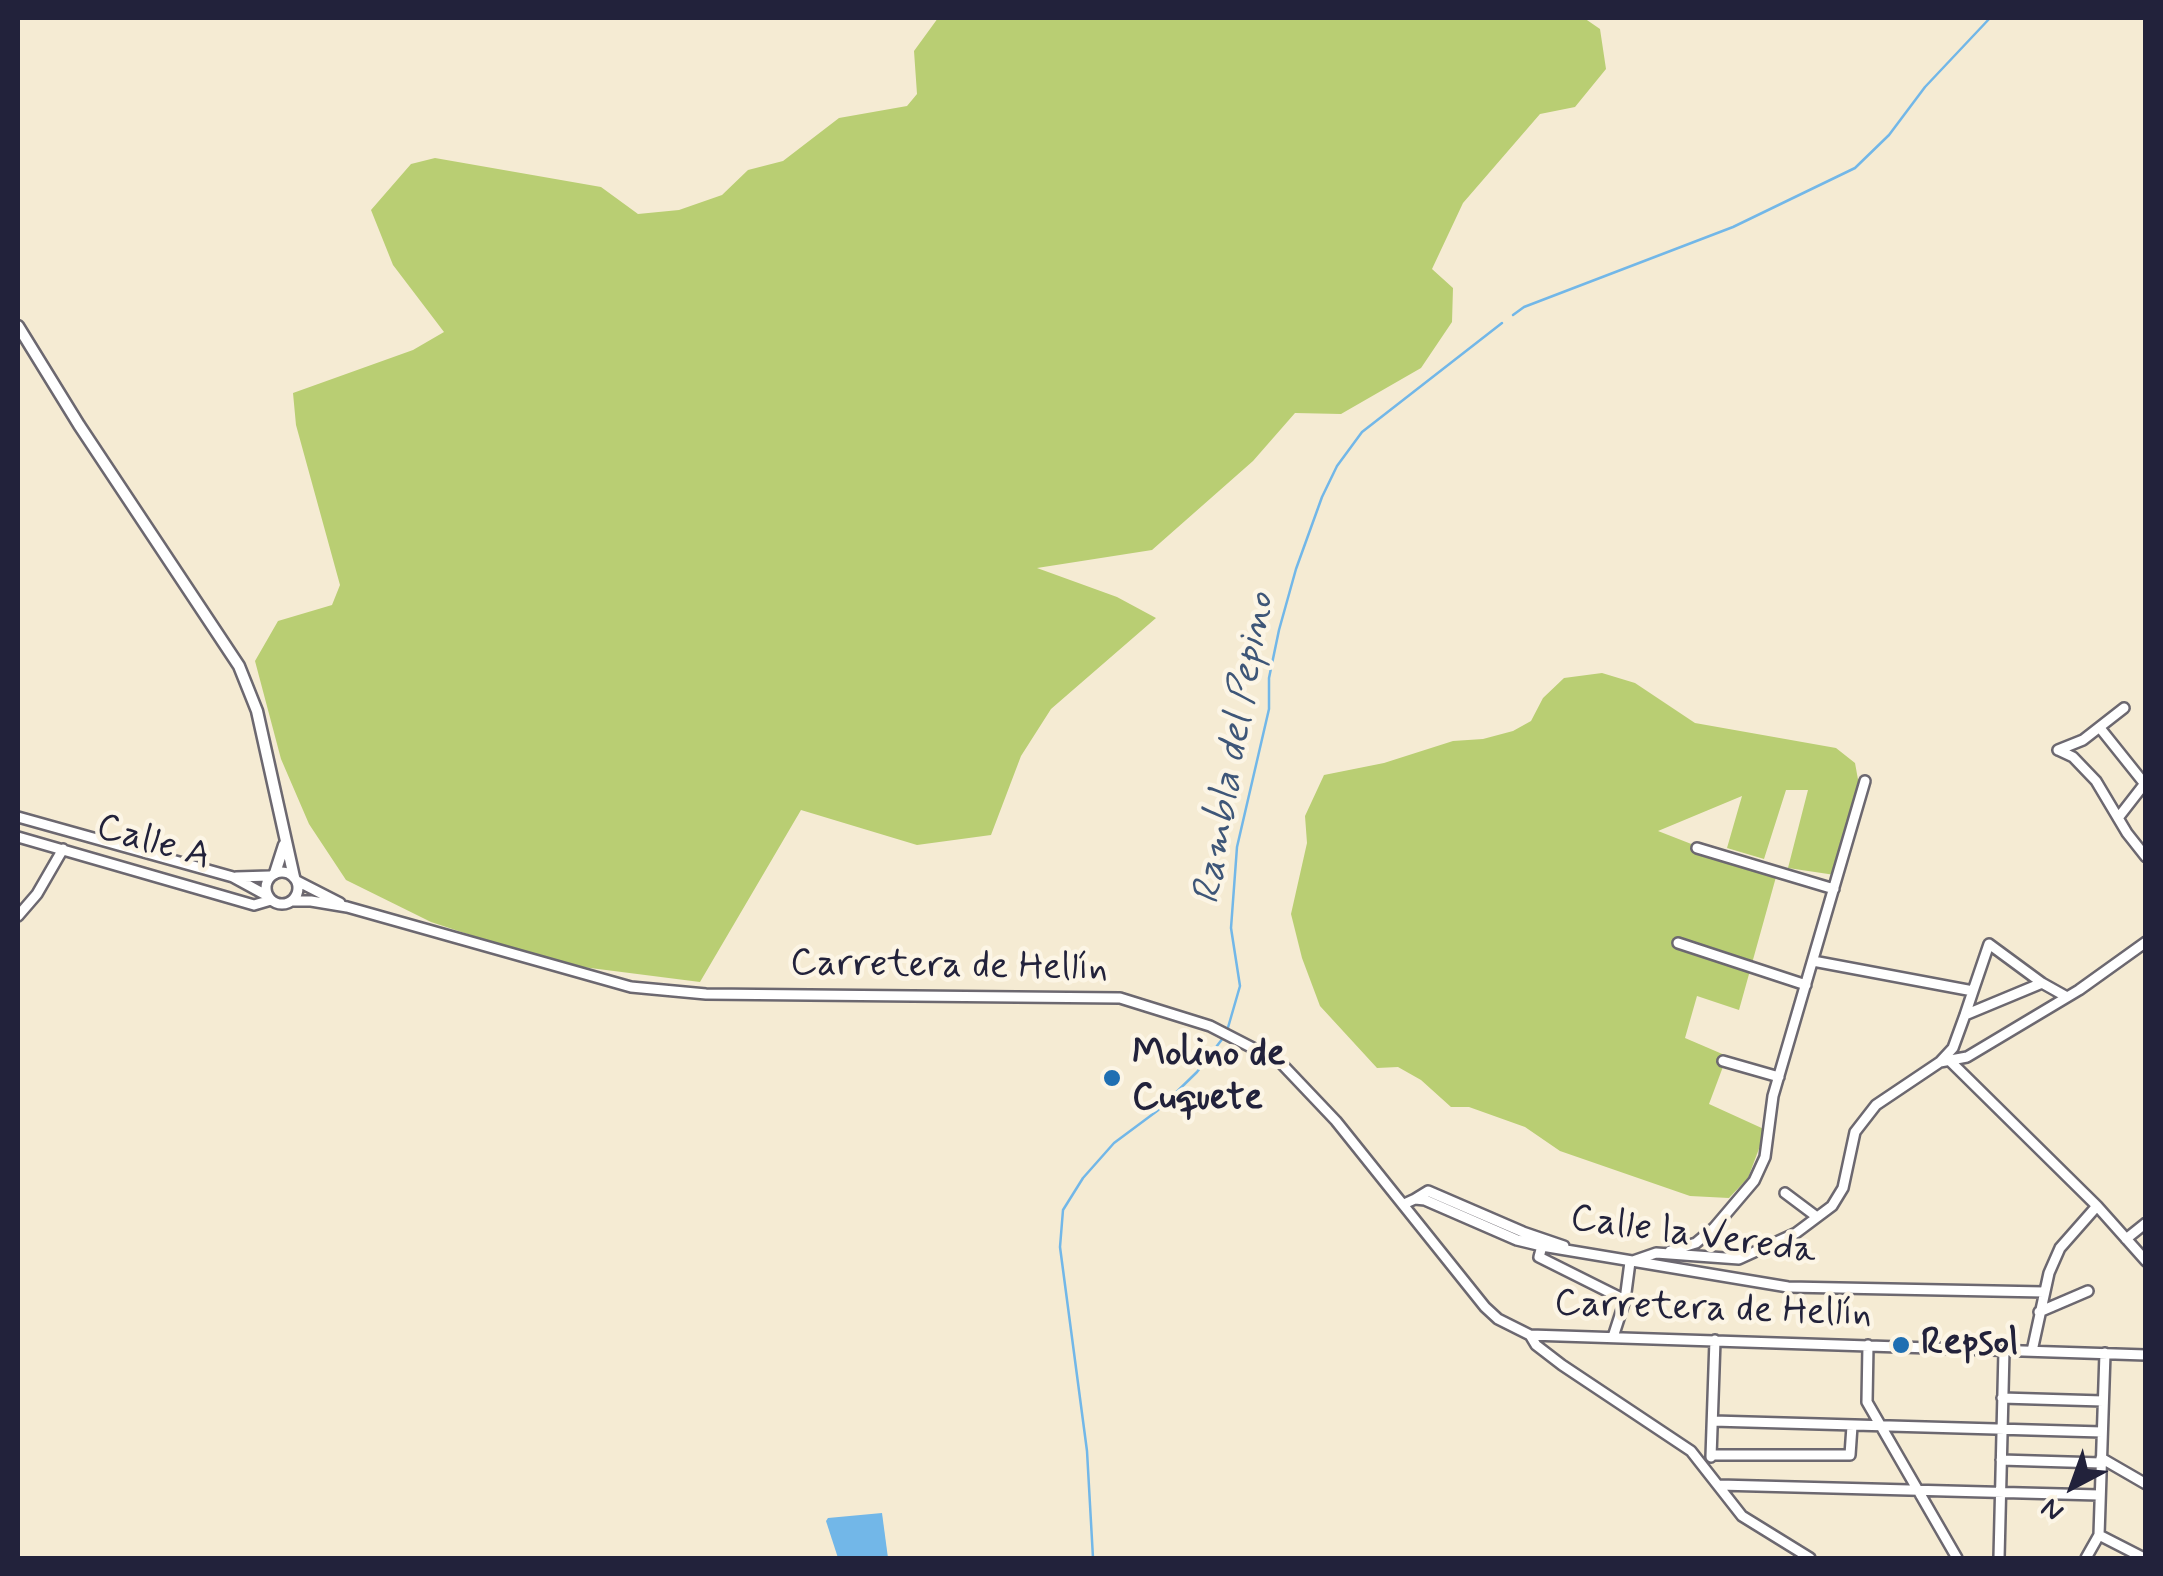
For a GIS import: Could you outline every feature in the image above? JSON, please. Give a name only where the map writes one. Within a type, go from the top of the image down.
[{"type":"street","points":[[18,326],[239,666],[257,711],[284,844],[298,892],[292,901]]},
{"type":"street","points":[[2124,708],[2083,740],[2058,750],[2085,768],[2146,857]]},
{"type":"street","points":[[2100,728],[2145,782],[2118,818]]},
{"type":"street","points":[[1613,1336],[1625,1300],[1630,1262],[1696,1242],[1714,1228],[1754,1181],[1765,1157],[1779,1077],[1866,781]]},
{"type":"street","name":"Carretera de Hellín","points":[[18,816],[233,877],[281,904],[311,901],[347,908],[630,987],[706,994],[1120,998],[1210,1026],[1280,1062],[1336,1121],[1485,1307],[1498,1320],[1530,1335],[2146,1354]]},
{"type":"street","name":"Calle A","points":[[18,838],[260,905],[269,898]]},
{"type":"street","points":[[269,898],[265,884],[284,844]]},
{"type":"street","points":[[1697,848],[1834,889]]},
{"type":"street","points":[[18,916],[37,894],[63,849]]},
{"type":"street","name":"Carretera de Hellín","points":[[233,877],[285,872],[347,908]]},
{"type":"street","points":[[1662,1254],[1739,1259],[1796,1233],[1832,1206],[1843,1188],[1850,1146],[1876,1105],[1945,1062],[1966,1057],[2067,997],[2146,942]]},
{"type":"street","points":[[1678,944],[1806,984]]},
{"type":"street","points":[[1945,1062],[1954,1048],[1990,944],[2067,997]]},
{"type":"street","points":[[1814,961],[1973,991]]},
{"type":"street","points":[[1965,1014],[2042,983]]},
{"type":"street","points":[[1723,1060],[1779,1077]]},
{"type":"street","points":[[1945,1062],[2096,1206],[2146,1261]]},
{"type":"street","points":[[1404,1204],[1428,1191],[1572,1249]]},
{"type":"street","points":[[1785,1192],[1818,1217]]},
{"type":"street","name":"Calle la Vereda","points":[[1415,1198],[1517,1240],[1542,1246],[1788,1287],[2044,1292]]},
{"type":"street","points":[[2032,1351],[2044,1292],[2060,1248],[2096,1206]]},
{"type":"street","points":[[2126,1239],[2146,1223]]},
{"type":"street","points":[[1542,1246],[1540,1257],[1625,1300]]},
{"type":"street","points":[[2039,1312],[2088,1291]]},
{"type":"street","points":[[1530,1335],[1536,1345],[1562,1365],[1691,1451],[1742,1516],[1810,1558]]},
{"type":"street","points":[[1708,1471],[1715,1340]]},
{"type":"street","points":[[1868,1345],[1867,1402],[1957,1558]]},
{"type":"street","points":[[1999,1558],[2004,1350]]},
{"type":"street","points":[[2086,1558],[2099,1535],[2105,1353]]},
{"type":"street","points":[[2002,1398],[2104,1401]]},
{"type":"street","points":[[1713,1422],[2102,1432]]},
{"type":"street","points":[[1711,1454],[1850,1455],[1852,1426]]},
{"type":"street","points":[[2001,1460],[2101,1460],[2146,1484]]},
{"type":"street","points":[[1718,1485],[2099,1495]]},
{"type":"street","points":[[2099,1535],[2144,1558]]},
{"type":"green space","points":[[938,18],[1584,18],[1600,29],[1606,69],[1575,107],[1540,114],[1463,203],[1432,269],[1453,288],[1452,322],[1421,368],[1341,414],[1295,413],[1253,461],[1152,550],[1037,568],[1117,597],[1156,618],[1051,709],[1021,756],[991,835],[917,845],[801,810],[700,982],[559,964],[431,922],[346,880],[309,824],[281,759],[255,661],[278,621],[332,605],[340,585],[296,425],[293,393],[413,350],[444,332],[393,265],[371,210],[411,164],[435,158],[601,187],[638,214],[679,210],[722,195],[748,170],[783,161],[839,118],[907,106],[917,94],[914,51]]},
{"type":"green space","points":[[1602,673],[1635,683],[1695,723],[1836,748],[1855,763],[1859,785],[1857,810],[1843,840],[1835,875],[1788,868],[1808,790],[1786,790],[1764,859],[1727,848],[1742,796],[1658,831],[1776,877],[1739,1010],[1697,996],[1685,1038],[1727,1056],[1709,1104],[1766,1130],[1748,1178],[1729,1198],[1690,1196],[1560,1151],[1525,1127],[1469,1107],[1451,1107],[1421,1080],[1398,1067],[1377,1068],[1320,1006],[1291,914],[1307,843],[1305,816],[1324,775],[1384,763],[1453,741],[1513,731],[1531,721],[1543,698],[1564,678]]},
{"type":"water","points":[[882,1513],[888,1558],[838,1558],[828,1518]]},
{"type":"waterway","name":"Rambla del Pepino","points":[[1513,315],[1524,307],[1733,227],[1855,168],[1889,135],[1925,87],[1990,18]]},
{"type":"waterway","name":"Rambla del Pepino","points":[[1227,1031],[1240,986],[1231,928],[1237,847],[1269,709],[1269,678],[1279,630],[1322,497],[1337,466],[1362,432],[1502,323]]},
{"type":"waterway","name":"Rambla del Pepino","points":[[1093,1558],[1087,1451],[1060,1247],[1063,1210],[1083,1178],[1114,1143],[1157,1111],[1197,1072],[1223,1038]]},
{"type":"place","name":"Molino de Cuquete","points":[[1112,1078]]},
{"type":"place","name":"Repsol","points":[[1901,1345]]}]
